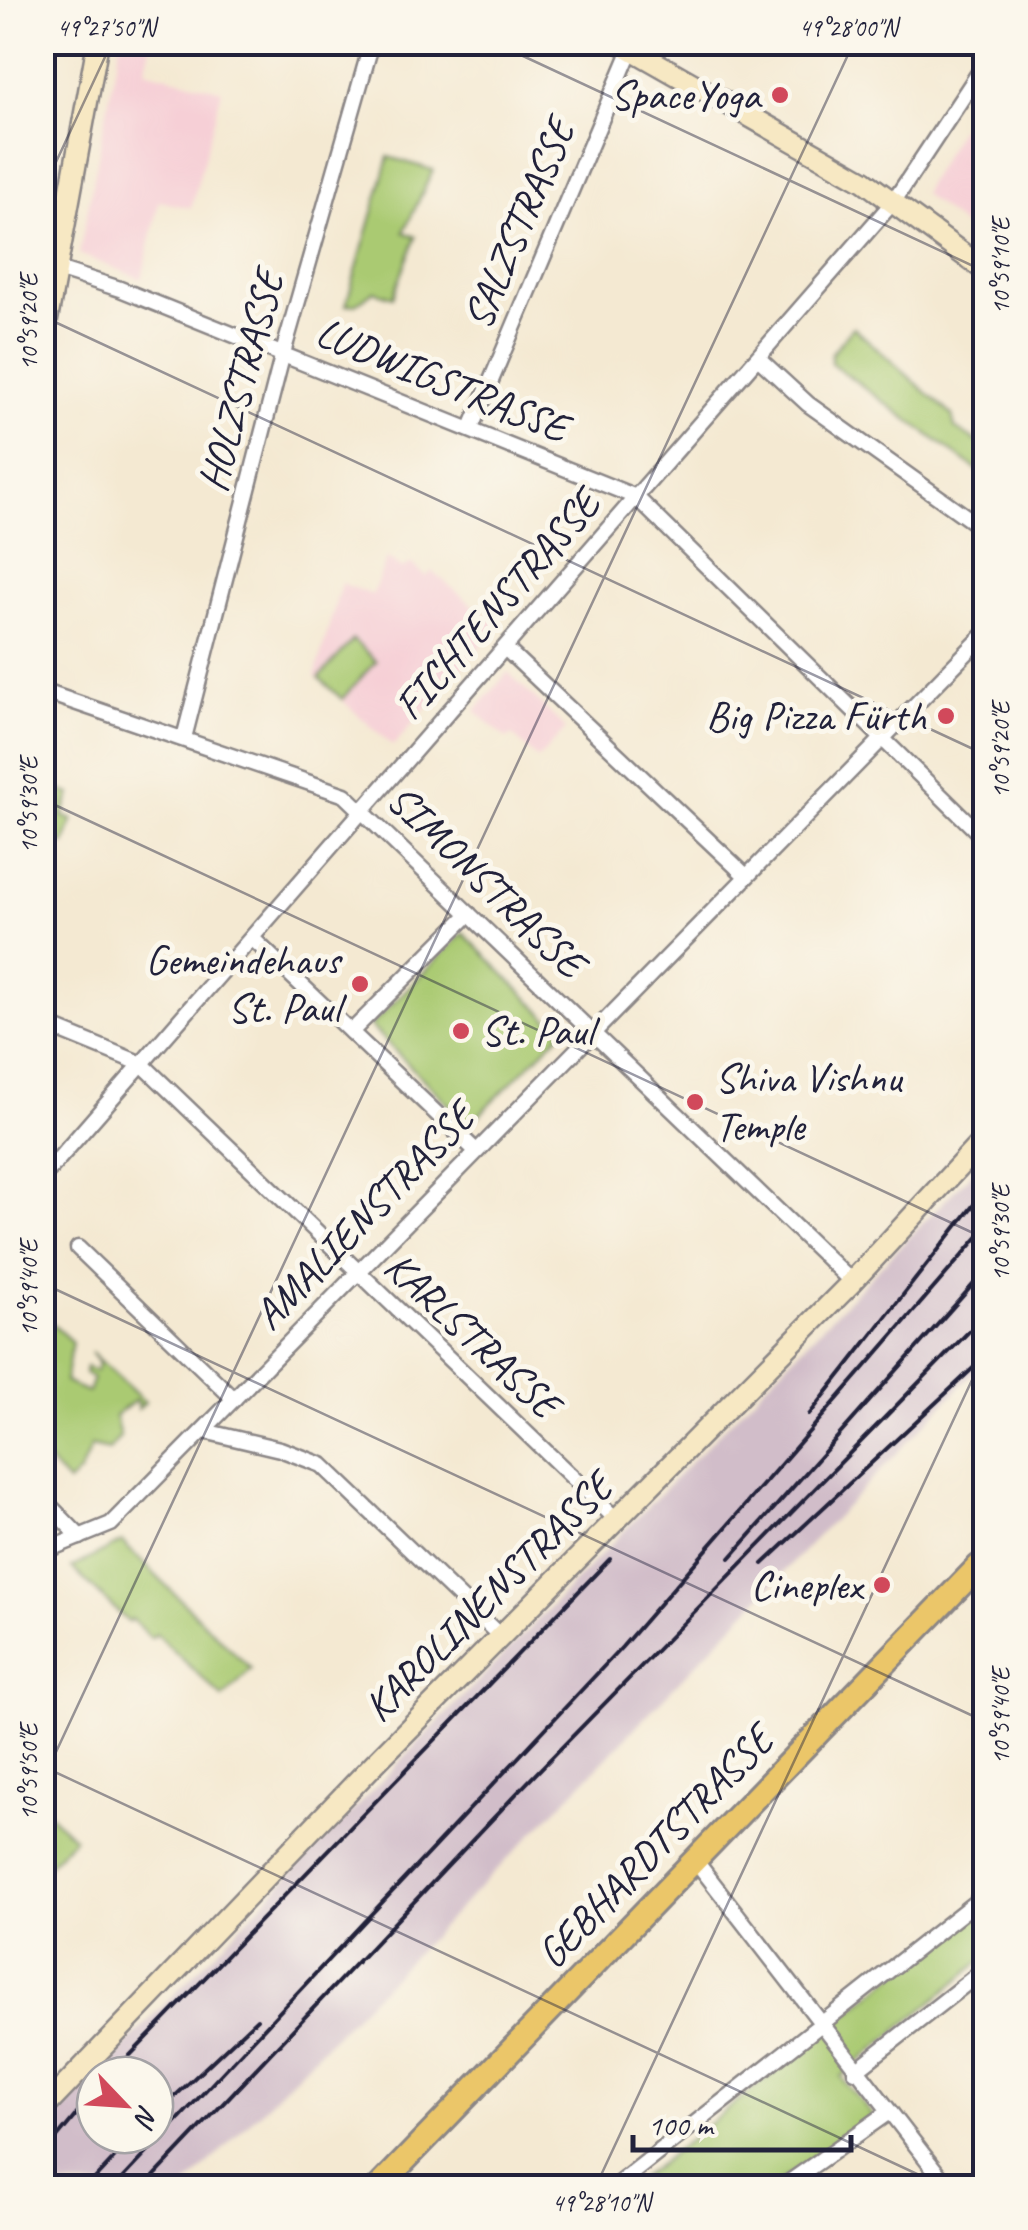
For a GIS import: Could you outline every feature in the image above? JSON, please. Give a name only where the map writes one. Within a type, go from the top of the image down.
[{"type":"main road","name":"GEBHARDTSTRASSE","points":[[378,2188],[983,1566]]},
{"type":"street","points":[[42,347],[50,265],[98,42]]},
{"type":"street","name":"HOLZSTRASSE","points":[[184,738],[283,353],[372,42]]},
{"type":"street","points":[[628,44],[894,201],[986,271]]},
{"type":"street","name":"SALZSTRASSE","points":[[471,428],[628,44]]},
{"type":"street","name":"FICHTENSTRASSE","points":[[42,1178],[894,201],[986,62]]},
{"type":"street","name":"LUDWIGSTRASSE","points":[[50,265],[283,353],[636,497],[984,836]]},
{"type":"street","points":[[758,358],[808,404],[986,531]]},
{"type":"street","name":"AMALIENSTRASSE","points":[[42,1552],[111,1524],[986,633]]},
{"type":"street","points":[[506,649],[746,876]]},
{"type":"street","name":"SIMONSTRASSE","points":[[42,691],[345,795],[852,1282]]},
{"type":"street","points":[[351,1032],[469,914]]},
{"type":"street","points":[[252,938],[476,1151]]},
{"type":"street","name":"KARLSTRASSE","points":[[42,1023],[142,1064],[618,1521]]},
{"type":"street","name":"KAROLINENSTRASSE","points":[[48,2094],[618,1521],[852,1282],[986,1138]]},
{"type":"street","points":[[78,1248],[234,1399]]},
{"type":"street","points":[[204,1431],[280,1449],[338,1476],[500,1636]]},
{"type":"street","points":[[42,1498],[80,1538]]},
{"type":"street","points":[[695,1860],[948,2188]]},
{"type":"street","points":[[613,2188],[986,1894]]},
{"type":"street","points":[[856,2071],[986,1968]]},
{"type":"street","points":[[781,2188],[889,2112]]},
{"type":"shaded area","points":[[120,43],[152,43],[145,70],[222,90],[191,208],[159,201],[142,279],[79,254]]},
{"type":"shaded area","points":[[985,102],[985,244],[922,193],[968,114],[979,111]]},
{"type":"shaded area","points":[[387,558],[403,569],[411,563],[426,577],[432,571],[498,626],[393,746],[315,676],[341,583],[372,595]]},
{"type":"shaded area","points":[[508,672],[566,729],[538,759],[512,735],[507,739],[475,711]]},
{"type":"shaded area","points":[[985,1159],[985,1361],[583,1782],[186,2187],[43,2187],[43,2130],[75,2097],[75,2155],[175,2155],[175,2055],[115,2055]]},
{"type":"green space","points":[[389,157],[433,170],[404,232],[416,237],[393,297],[374,291],[356,304],[346,305]]},
{"type":"green space","points":[[853,327],[952,415],[955,428],[985,447],[985,476],[831,363],[831,354]]},
{"type":"green space","points":[[353,640],[376,661],[342,699],[319,678]]},
{"type":"green space","points":[[51,787],[71,794],[63,816],[73,820],[65,844],[43,836],[43,810]]},
{"type":"green space","points":[[463,933],[562,1032],[469,1125],[370,1026]]},
{"type":"green space","points":[[42,1315],[72,1342],[65,1382],[88,1392],[93,1378],[85,1373],[86,1367],[96,1371],[99,1363],[91,1352],[145,1402],[138,1409],[136,1400],[115,1416],[120,1437],[109,1450],[91,1446],[80,1472],[68,1483],[43,1456]]},
{"type":"green space","points":[[122,1542],[251,1669],[223,1698],[156,1634],[151,1638],[131,1619],[128,1622],[72,1568]]},
{"type":"green space","points":[[42,1807],[74,1838],[43,1871],[42,1871]]},
{"type":"green space","points":[[985,1903],[985,1958],[841,2077],[873,2116],[772,2187],[629,2188]]},
{"type":"railway","points":[[809,1415],[986,1189]]},
{"type":"railway","points":[[114,2188],[622,1647],[986,1228]]},
{"type":"railway","points":[[730,1558],[986,1270]]},
{"type":"railway","points":[[143,2188],[516,1794],[986,1314]]},
{"type":"railway","points":[[763,1564],[986,1356]]},
{"type":"railway","points":[[130,2055],[610,1559]]},
{"type":"railway","points":[[175,2096],[257,2019]]},
{"type":"railway","points":[[42,2156],[75,2116]]},
{"type":"railway","points":[[86,2188],[117,2155]]},
{"type":"place","name":"SpaceYoga","points":[[780,95]]},
{"type":"place","name":"Big Pizza Fürth","points":[[946,716]]},
{"type":"place","name":"Gemeindehaus St. Paul","points":[[360,984]]},
{"type":"place","name":"St. Paul","points":[[461,1031]]},
{"type":"place","name":"Shiva Vishnu Temple","points":[[695,1102]]},
{"type":"place","name":"Cineplex","points":[[882,1585]]}]
